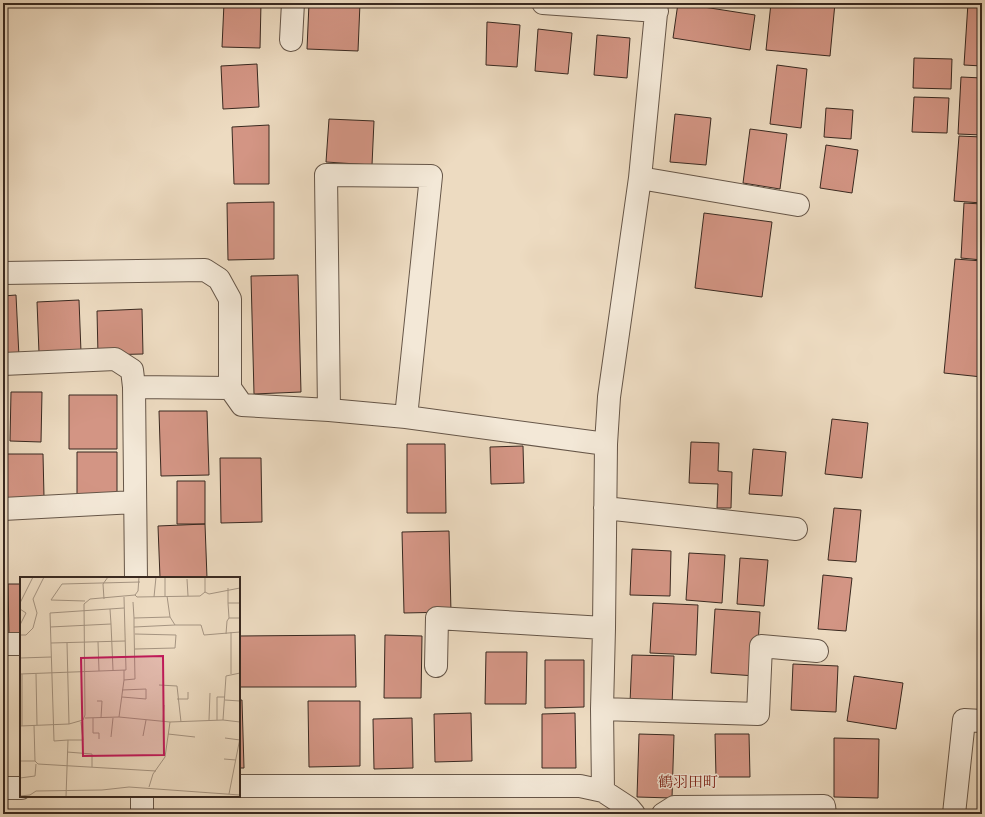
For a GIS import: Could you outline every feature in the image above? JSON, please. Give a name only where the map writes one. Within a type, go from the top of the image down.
[{"type":"street","points":[[291,40],[293,3]]},
{"type":"street","points":[[543,3],[657,7],[640,178],[609,397],[606,444],[602,709],[603,791]]},
{"type":"street","points":[[329,410],[326,174],[431,176],[406,417]]},
{"type":"street","points":[[640,178],[798,205]]},
{"type":"street","points":[[3,273],[205,270],[219,279],[230,298],[230,388],[242,405],[329,410],[406,417],[606,444]]},
{"type":"street","points":[[3,364],[116,359],[132,370],[134,388],[136,577]]},
{"type":"street","points":[[134,388],[230,388]]},
{"type":"street","points":[[3,509],[135,502]]},
{"type":"street","points":[[606,508],[796,529]]},
{"type":"street","points":[[436,666],[437,618],[604,628]]},
{"type":"street","points":[[3,644],[20,644]]},
{"type":"street","points":[[602,709],[758,714],[761,646],[817,651]]},
{"type":"street","points":[[954,814],[964,720],[982,721]]},
{"type":"street","points":[[240,786],[580,786],[603,791],[629,808],[634,814]]},
{"type":"street","points":[[3,788],[20,788]]},
{"type":"street","points":[[142,797],[142,814]]},
{"type":"street","points":[[663,814],[674,807],[824,806],[825,814]]},
{"type":"building","points":[[224,3],[261,3],[260,48],[222,47]]},
{"type":"building","points":[[309,3],[360,3],[358,51],[307,49]]},
{"type":"building","points":[[678,3],[755,15],[750,50],[673,38]]},
{"type":"building","points":[[771,3],[835,3],[830,56],[766,50]]},
{"type":"building","points":[[968,3],[982,3],[982,66],[964,65]]},
{"type":"building","points":[[487,22],[520,25],[517,67],[486,65]]},
{"type":"building","points":[[538,29],[572,33],[568,74],[535,71]]},
{"type":"building","points":[[597,35],[630,38],[627,78],[594,75]]},
{"type":"building","points":[[914,58],[952,59],[951,89],[913,88]]},
{"type":"building","points":[[257,64],[259,107],[223,109],[221,66]]},
{"type":"building","points":[[777,65],[807,69],[801,128],[770,124]]},
{"type":"building","points":[[961,77],[982,78],[982,135],[958,134]]},
{"type":"building","points":[[914,97],[949,98],[947,133],[912,132]]},
{"type":"building","points":[[826,108],[853,110],[851,139],[824,137]]},
{"type":"building","points":[[675,114],[711,118],[706,165],[670,162]]},
{"type":"building","points":[[329,119],[374,121],[372,165],[326,162]]},
{"type":"building","points":[[269,125],[269,184],[234,184],[232,127]]},
{"type":"building","points":[[750,129],[787,134],[780,189],[743,183]]},
{"type":"building","points":[[959,136],[982,137],[982,203],[954,201]]},
{"type":"building","points":[[826,145],[858,150],[852,193],[820,188]]},
{"type":"building","points":[[274,202],[274,259],[228,260],[227,203]]},
{"type":"building","points":[[964,203],[982,204],[982,260],[961,258]]},
{"type":"building","points":[[704,213],[772,222],[762,297],[695,288]]},
{"type":"building","points":[[955,259],[982,261],[982,377],[944,373]]},
{"type":"building","points":[[298,275],[301,392],[254,394],[251,276]]},
{"type":"building","points":[[16,295],[19,357],[3,357],[3,296]]},
{"type":"building","points":[[79,300],[81,352],[39,353],[37,302]]},
{"type":"building","points":[[142,309],[143,354],[98,355],[97,311]]},
{"type":"building","points":[[11,392],[42,392],[41,442],[10,441]]},
{"type":"building","points":[[69,395],[117,395],[117,449],[69,449]]},
{"type":"building","points":[[159,411],[207,411],[209,475],[161,476]]},
{"type":"building","points":[[832,419],[868,423],[862,478],[825,474]]},
{"type":"building","points":[[691,442],[719,443],[718,471],[732,472],[731,508],[717,508],[718,484],[689,483]]},
{"type":"building","points":[[407,444],[445,444],[446,513],[407,513]]},
{"type":"building","points":[[523,446],[524,483],[491,484],[490,447]]},
{"type":"building","points":[[753,449],[786,452],[782,496],[749,494]]},
{"type":"building","points":[[77,452],[117,452],[117,495],[77,495]]},
{"type":"building","points":[[3,454],[43,454],[44,497],[3,498]]},
{"type":"building","points":[[220,458],[261,458],[262,522],[221,523]]},
{"type":"building","points":[[177,481],[205,481],[205,524],[177,524]]},
{"type":"building","points":[[834,508],[861,510],[856,562],[828,560]]},
{"type":"building","points":[[205,524],[207,577],[160,577],[158,526]]},
{"type":"building","points":[[449,531],[451,612],[404,613],[402,532]]},
{"type":"building","points":[[632,549],[671,551],[670,596],[630,595]]},
{"type":"building","points":[[689,553],[725,555],[722,603],[686,600]]},
{"type":"building","points":[[740,558],[768,560],[764,606],[737,604]]},
{"type":"building","points":[[823,575],[852,578],[846,631],[818,629]]},
{"type":"building","points":[[8,584],[20,584],[20,637],[9,637]]},
{"type":"building","points":[[653,603],[698,605],[696,655],[650,653]]},
{"type":"building","points":[[715,609],[760,612],[756,676],[711,673]]},
{"type":"building","points":[[355,635],[356,687],[240,687],[240,636]]},
{"type":"building","points":[[385,635],[422,636],[421,698],[384,698]]},
{"type":"building","points":[[486,652],[527,652],[526,704],[485,704]]},
{"type":"building","points":[[632,655],[674,656],[672,705],[630,703]]},
{"type":"building","points":[[545,660],[584,660],[584,707],[545,708]]},
{"type":"building","points":[[793,664],[838,666],[836,712],[791,710]]},
{"type":"building","points":[[854,676],[903,683],[896,729],[847,721]]},
{"type":"building","points":[[240,700],[242,700],[244,768],[240,768]]},
{"type":"building","points":[[308,701],[360,701],[360,766],[309,767]]},
{"type":"building","points":[[471,713],[472,761],[435,762],[434,714]]},
{"type":"building","points":[[575,713],[576,768],[542,768],[542,714]]},
{"type":"building","points":[[412,718],[413,768],[374,769],[373,719]]},
{"type":"building","points":[[639,734],[674,735],[672,798],[637,797]]},
{"type":"building","points":[[715,734],[749,734],[750,777],[716,777]]},
{"type":"building","points":[[834,738],[879,739],[878,798],[834,797]]},
{"type":"district","name":"鶴羽田町","points":[[688,782]]}]
